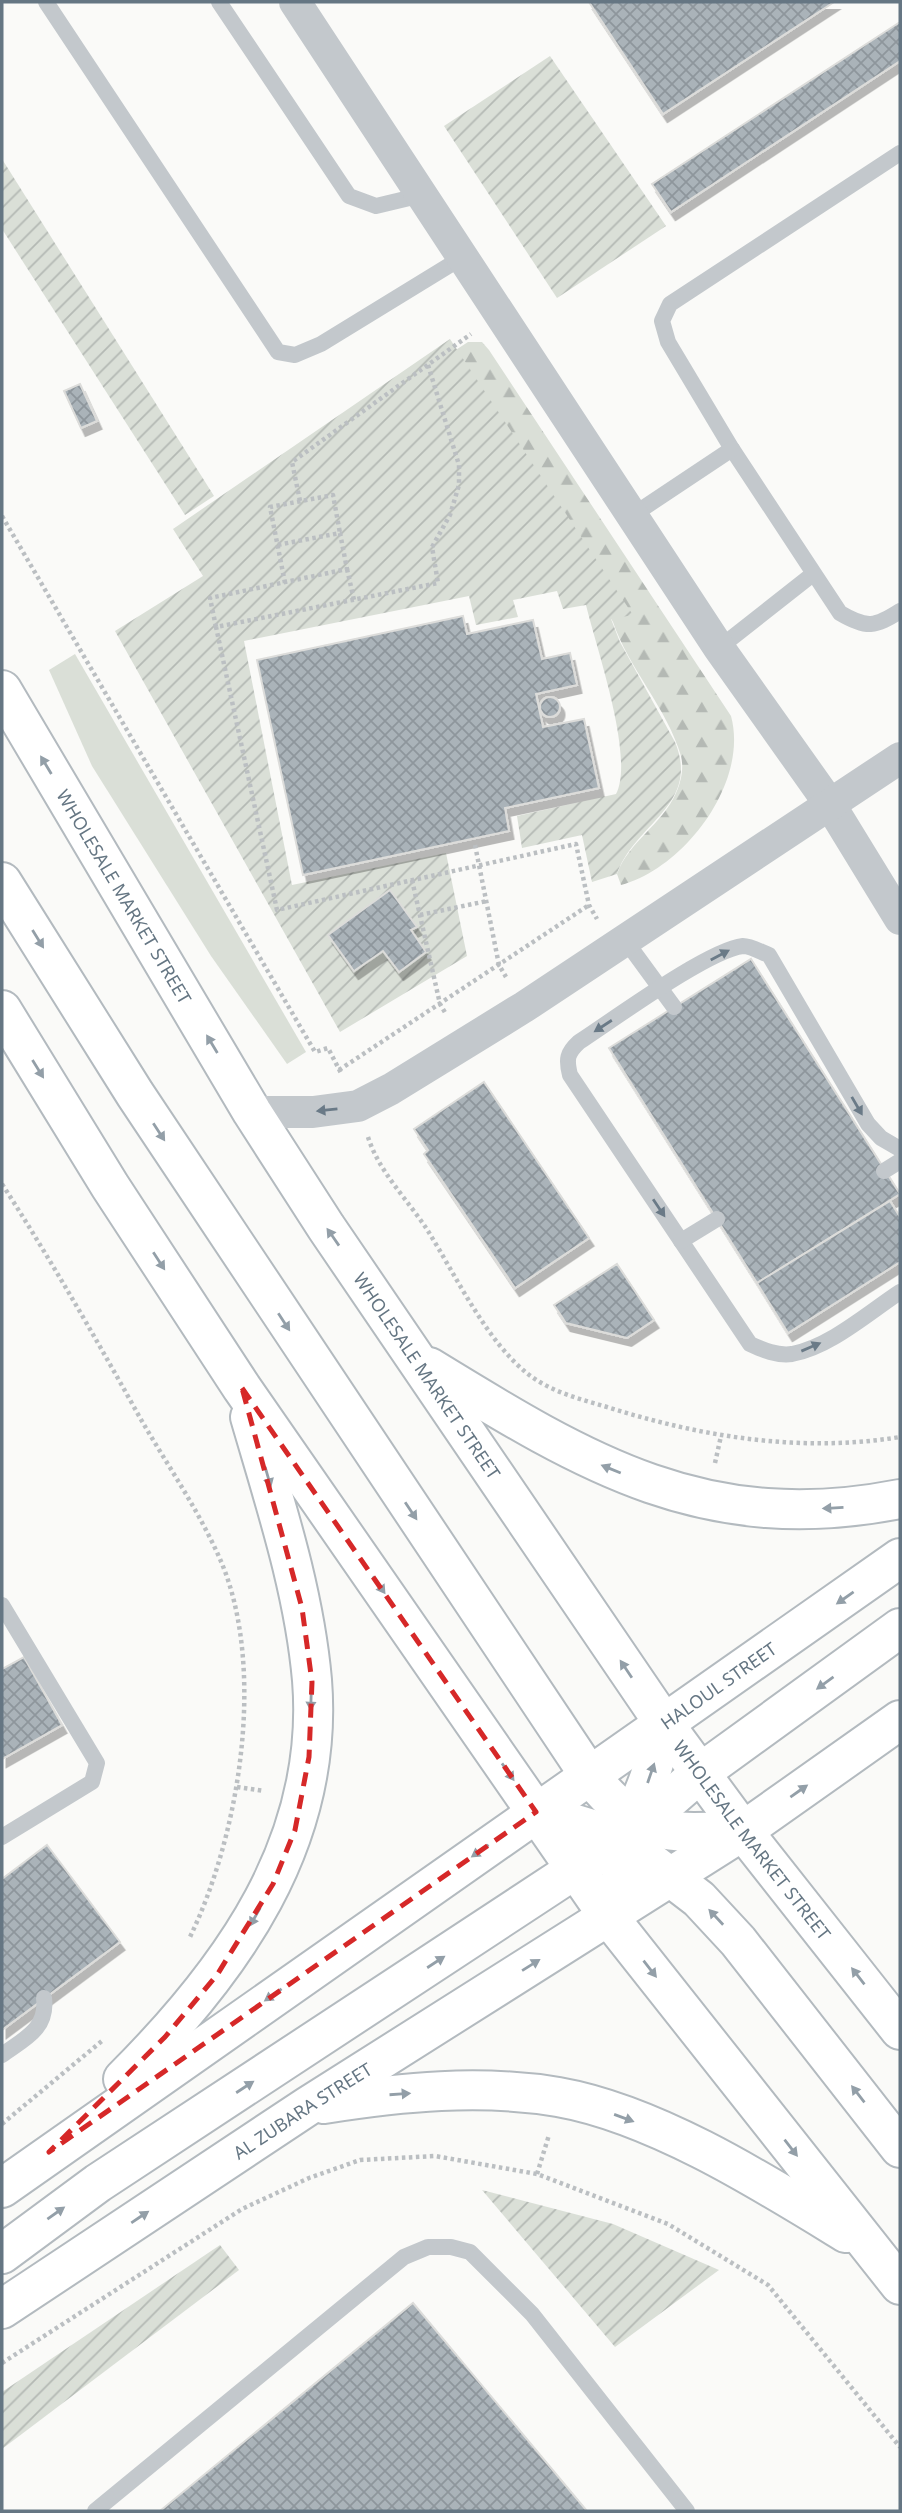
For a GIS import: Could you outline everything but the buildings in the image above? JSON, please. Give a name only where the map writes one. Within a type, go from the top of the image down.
[{"type":"main road","name":"WHOLESALE MARKET STREET","points":[[2,690],[253,1112],[418,1360],[665,1725],[743,1831],[900,2030]]},
{"type":"main road","points":[[2,881],[181,1164],[589,1775],[632,1832],[738,1941],[900,2148]]},
{"type":"main road","points":[[2,1010],[110,1186],[242,1388],[608,1916],[900,2285]]},
{"type":"main road","points":[[418,1360],[539,1434],[603,1466],[664,1490],[707,1501],[794,1511],[859,1507],[900,1499]]},
{"type":"main road","points":[[49,2152],[165,2037],[217,1975],[273,1884],[295,1830],[309,1757],[312,1682],[302,1608],[242,1388]]},
{"type":"main road","name":"HALOUL STREET","points":[[536,1812],[665,1725],[900,1558]]},
{"type":"main road","points":[[2,2254],[98,2183],[632,1832],[700,1773],[900,1628]]},
{"type":"main road","points":[[608,1916],[743,1831],[900,1720]]},
{"type":"main road","points":[[608,1916],[665,1725]]},
{"type":"main road","points":[[2,2188],[49,2152],[536,1812],[632,1832],[743,1831]]},
{"type":"main road","name":"AL ZUBARA STREET","points":[[2,2309],[308,2106],[608,1916]]},
{"type":"main road","points":[[308,2106],[383,2095],[449,2090],[559,2097],[677,2137],[766,2185],[866,2245]]},
{"type":"street","points":[[295,2],[719,648],[829,803],[900,919]]},
{"type":"street","points":[[253,1112],[313,1112],[358,1107],[391,1089],[524,1007],[900,758]]},
{"type":"lane","points":[[46,2],[278,352],[295,355],[321,344],[463,257]]},
{"type":"lane","points":[[219,2],[349,196],[376,206],[422,195]]},
{"type":"lane","points":[[900,153],[670,304],[662,321],[668,342],[732,449],[840,613],[859,625],[880,624],[900,611]]},
{"type":"lane","points":[[634,515],[732,449]]},
{"type":"lane","points":[[719,648],[813,574]]},
{"type":"lane","points":[[619,944],[674,1007]]},
{"type":"lane","points":[[900,1149],[881,1138],[868,1124],[769,955],[747,946],[726,950],[661,989],[579,1042],[568,1052],[566,1062],[570,1075],[750,1344],[768,1352],[790,1354],[812,1347],[900,1292]]},
{"type":"lane","points":[[884,1171],[900,1161]]},
{"type":"lane","points":[[681,1241],[717,1219]]},
{"type":"lane","points":[[2,1605],[97,1763],[92,1782],[2,1837]]},
{"type":"lane","points":[[2,2055],[34,2032],[42,2022],[44,1998]]},
{"type":"lane","points":[[95,2511],[404,2257],[428,2247],[451,2247],[470,2252],[532,2314],[687,2511]]},
{"type":"path","points":[[300,501],[292,462],[500,313]]},
{"type":"path","points":[[216,627],[438,583],[432,547],[450,515],[459,485],[459,465],[428,365]]},
{"type":"path","points":[[285,583],[270,507],[333,495],[354,600]]},
{"type":"path","points":[[277,545],[340,533]]},
{"type":"path","points":[[347,569],[210,598],[277,910],[576,844],[589,905],[619,944]]},
{"type":"path","points":[[475,845],[499,965],[524,1007]]},
{"type":"path","points":[[412,880],[440,1003],[465,1045]]},
{"type":"path","points":[[419,915],[487,901]]},
{"type":"path","points":[[339,1070],[589,905]]},
{"type":"path","points":[[2,1184],[57,1268],[199,1517],[221,1560],[235,1608],[244,1681],[237,1787],[223,1851],[185,1948]]},
{"type":"path","points":[[2,2124],[104,2039]]},
{"type":"path","points":[[2,2363],[242,2209],[309,2178],[360,2160],[435,2156],[537,2174],[668,2224],[768,2285],[900,2447]]},
{"type":"highlighted area","points":[[242,1388],[536,1812],[49,2152],[165,2037],[217,1975],[273,1884],[295,1830],[309,1757],[312,1682],[302,1608]]},
{"type":"green space","points":[[550,56],[666,226],[557,298],[444,126]]},
{"type":"green space","points":[[2,159],[214,496],[185,515],[2,229]]},
{"type":"green space","points":[[450,339],[633,615],[611,619],[620,642],[675,742],[681,764],[679,782],[673,798],[637,841],[617,874],[592,882],[582,835],[522,848],[517,816],[616,794],[621,777],[621,755],[612,702],[586,605],[563,609],[557,591],[513,600],[518,617],[476,625],[469,596],[244,641],[292,885],[446,853],[467,956],[340,1032],[115,631],[203,576],[173,529]]},
{"type":"green space","points":[[468,342],[482,342],[489,350],[731,716],[734,742],[730,768],[721,794],[707,819],[668,861],[645,876],[621,885],[617,874],[622,862],[663,815],[676,793],[682,775],[681,756],[667,721],[628,656],[613,622],[448,355]]},
{"type":"green space","points":[[75,654],[306,1052],[287,1064],[211,956],[92,766],[49,670]]},
{"type":"green space","points":[[482,2190],[613,2224],[719,2270],[615,2347]]},
{"type":"green space","points":[[220,2245],[239,2270],[2,2449],[2,2392]]}]
